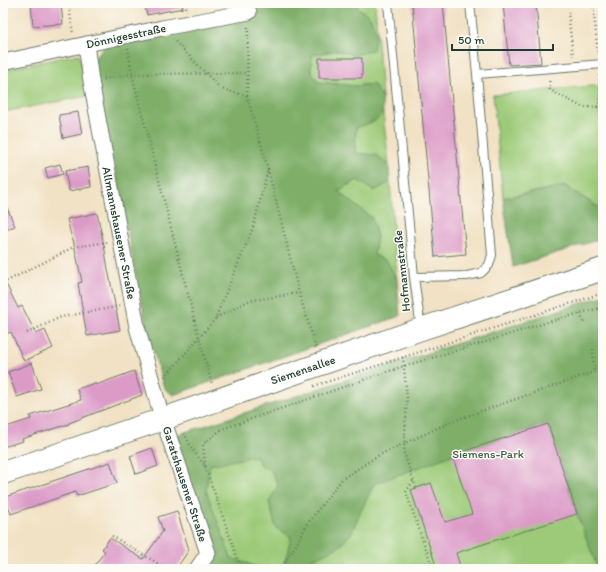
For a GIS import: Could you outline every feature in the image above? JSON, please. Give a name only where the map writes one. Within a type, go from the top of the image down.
[{"type":"main road","name":"Siemensallee","points":[[3,473],[165,424],[217,400],[421,329],[603,269]]},
{"type":"street","name":"Dönnigesstraße","points":[[3,62],[162,28],[249,12]]},
{"type":"street","name":"Allmannshausener Straße","points":[[81,45],[91,81],[137,327],[165,424]]},
{"type":"street","name":"Garatshausener Straße","points":[[165,424],[208,553],[197,569]]},
{"type":"lane","name":"Hofmannstraße","points":[[388,3],[414,277],[421,329]]},
{"type":"lane","points":[[414,277],[468,276],[481,273],[489,265],[492,255],[470,3]]},
{"type":"lane","points":[[477,74],[601,64]]},
{"type":"path","points":[[69,3],[70,14],[81,45]]},
{"type":"path","points":[[593,3],[601,64],[601,97],[597,107]]},
{"type":"path","points":[[249,12],[247,96],[268,169],[299,293],[317,350]]},
{"type":"path","points":[[568,12],[574,66]]},
{"type":"path","points":[[162,28],[221,89],[247,96]]},
{"type":"path","points":[[127,36],[132,74],[199,338],[217,400]]},
{"type":"path","points":[[548,69],[550,90],[582,107],[597,107],[603,105]]},
{"type":"path","points":[[91,81],[132,74],[247,73]]},
{"type":"path","points":[[597,107],[603,114]]},
{"type":"path","points":[[154,390],[215,319],[253,228],[268,169]]},
{"type":"path","points":[[3,283],[74,247],[120,239]]},
{"type":"path","points":[[215,319],[248,301],[299,293]]},
{"type":"path","points":[[307,389],[603,293]]},
{"type":"path","points":[[27,333],[61,317],[133,304]]},
{"type":"path","points":[[204,466],[203,444],[222,429],[404,366],[548,322],[603,308]]},
{"type":"path","points":[[580,314],[585,324]]},
{"type":"path","points":[[593,349],[594,372]]},
{"type":"path","points":[[402,352],[407,398],[404,453],[416,488]]},
{"type":"path","points":[[280,569],[295,547],[307,524],[342,478],[380,455],[453,421],[594,372],[603,366]]},
{"type":"path","points":[[165,424],[181,429],[204,466],[242,569]]},
{"type":"path","points":[[413,480],[406,492],[433,569]]},
{"type":"path","points":[[112,536],[167,569]]},
{"type":"green space","points":[[233,3],[356,3],[357,7],[370,17],[376,32],[373,50],[355,55],[337,50],[312,55],[311,71],[318,82],[355,86],[373,84],[382,97],[383,113],[375,121],[356,128],[355,153],[376,155],[389,165],[390,182],[374,191],[357,180],[338,191],[372,218],[377,236],[374,255],[387,261],[397,280],[400,316],[173,395],[164,388],[146,325],[93,59],[107,44],[234,20]]},
{"type":"green space","points":[[356,3],[375,3],[382,97],[373,84],[355,86],[318,82],[311,71],[312,55],[337,50],[355,55],[370,17],[357,7]]},
{"type":"green space","points":[[79,54],[88,96],[3,112],[3,70]]},
{"type":"green space","points":[[603,85],[603,205],[598,207],[565,186],[503,198],[493,95]]},
{"type":"green space","points":[[383,113],[389,165],[376,155],[355,153],[356,128],[375,121]]},
{"type":"green space","points":[[357,180],[374,191],[390,182],[397,280],[387,262],[374,255],[377,236],[338,191]]},
{"type":"green space","points":[[565,186],[598,207],[603,205],[603,238],[513,267],[503,198]]},
{"type":"green space","name":"Siemens-Park","points":[[603,296],[603,569],[208,569],[214,556],[177,435]]},
{"type":"green space","name":"Siemens-Park","points":[[603,296],[603,569],[598,569],[577,514],[548,424],[452,455],[374,484],[352,532],[340,546],[294,569],[280,569],[285,562],[291,537],[276,528],[269,502],[278,485],[270,468],[261,467],[256,456],[210,465],[206,490],[231,558],[264,569],[206,569],[211,563],[213,551],[177,435]]},
{"type":"building","points":[[31,3],[61,3],[63,24],[33,26]]},
{"type":"building","points":[[144,3],[182,3],[183,8],[147,15]]},
{"type":"building","points":[[412,3],[443,3],[466,254],[435,257]]},
{"type":"building","points":[[503,3],[536,3],[541,63],[509,65]]},
{"type":"building","points":[[319,58],[362,58],[362,78],[319,78]]},
{"type":"building","points":[[78,112],[82,134],[63,138],[59,115]]},
{"type":"building","points":[[60,164],[63,174],[48,178],[45,168]]},
{"type":"building","points":[[88,167],[91,187],[69,191],[65,171]]},
{"type":"building","points":[[3,199],[15,226],[3,231]]},
{"type":"building","points":[[97,213],[120,330],[87,336],[78,283],[82,282],[73,239],[67,219]]},
{"type":"building","points":[[3,278],[18,308],[22,306],[36,334],[45,330],[53,348],[24,361],[11,332],[3,335]]},
{"type":"building","points":[[32,363],[41,389],[17,397],[8,372]]},
{"type":"building","points":[[134,371],[142,395],[69,424],[22,439],[23,441],[3,447],[3,428],[31,419],[30,416],[81,400],[77,389],[95,383],[96,385]]},
{"type":"building","points":[[548,424],[577,514],[456,553],[461,569],[437,569],[411,490],[431,483],[445,522],[472,514],[452,455]]},
{"type":"building","points":[[152,448],[158,466],[136,474],[130,456]]},
{"type":"building","points":[[110,462],[117,483],[77,496],[75,492],[11,514],[5,497]]},
{"type":"building","points":[[177,511],[189,550],[176,569],[92,569],[105,551],[102,549],[110,538],[143,559],[163,531],[158,517]]}]
